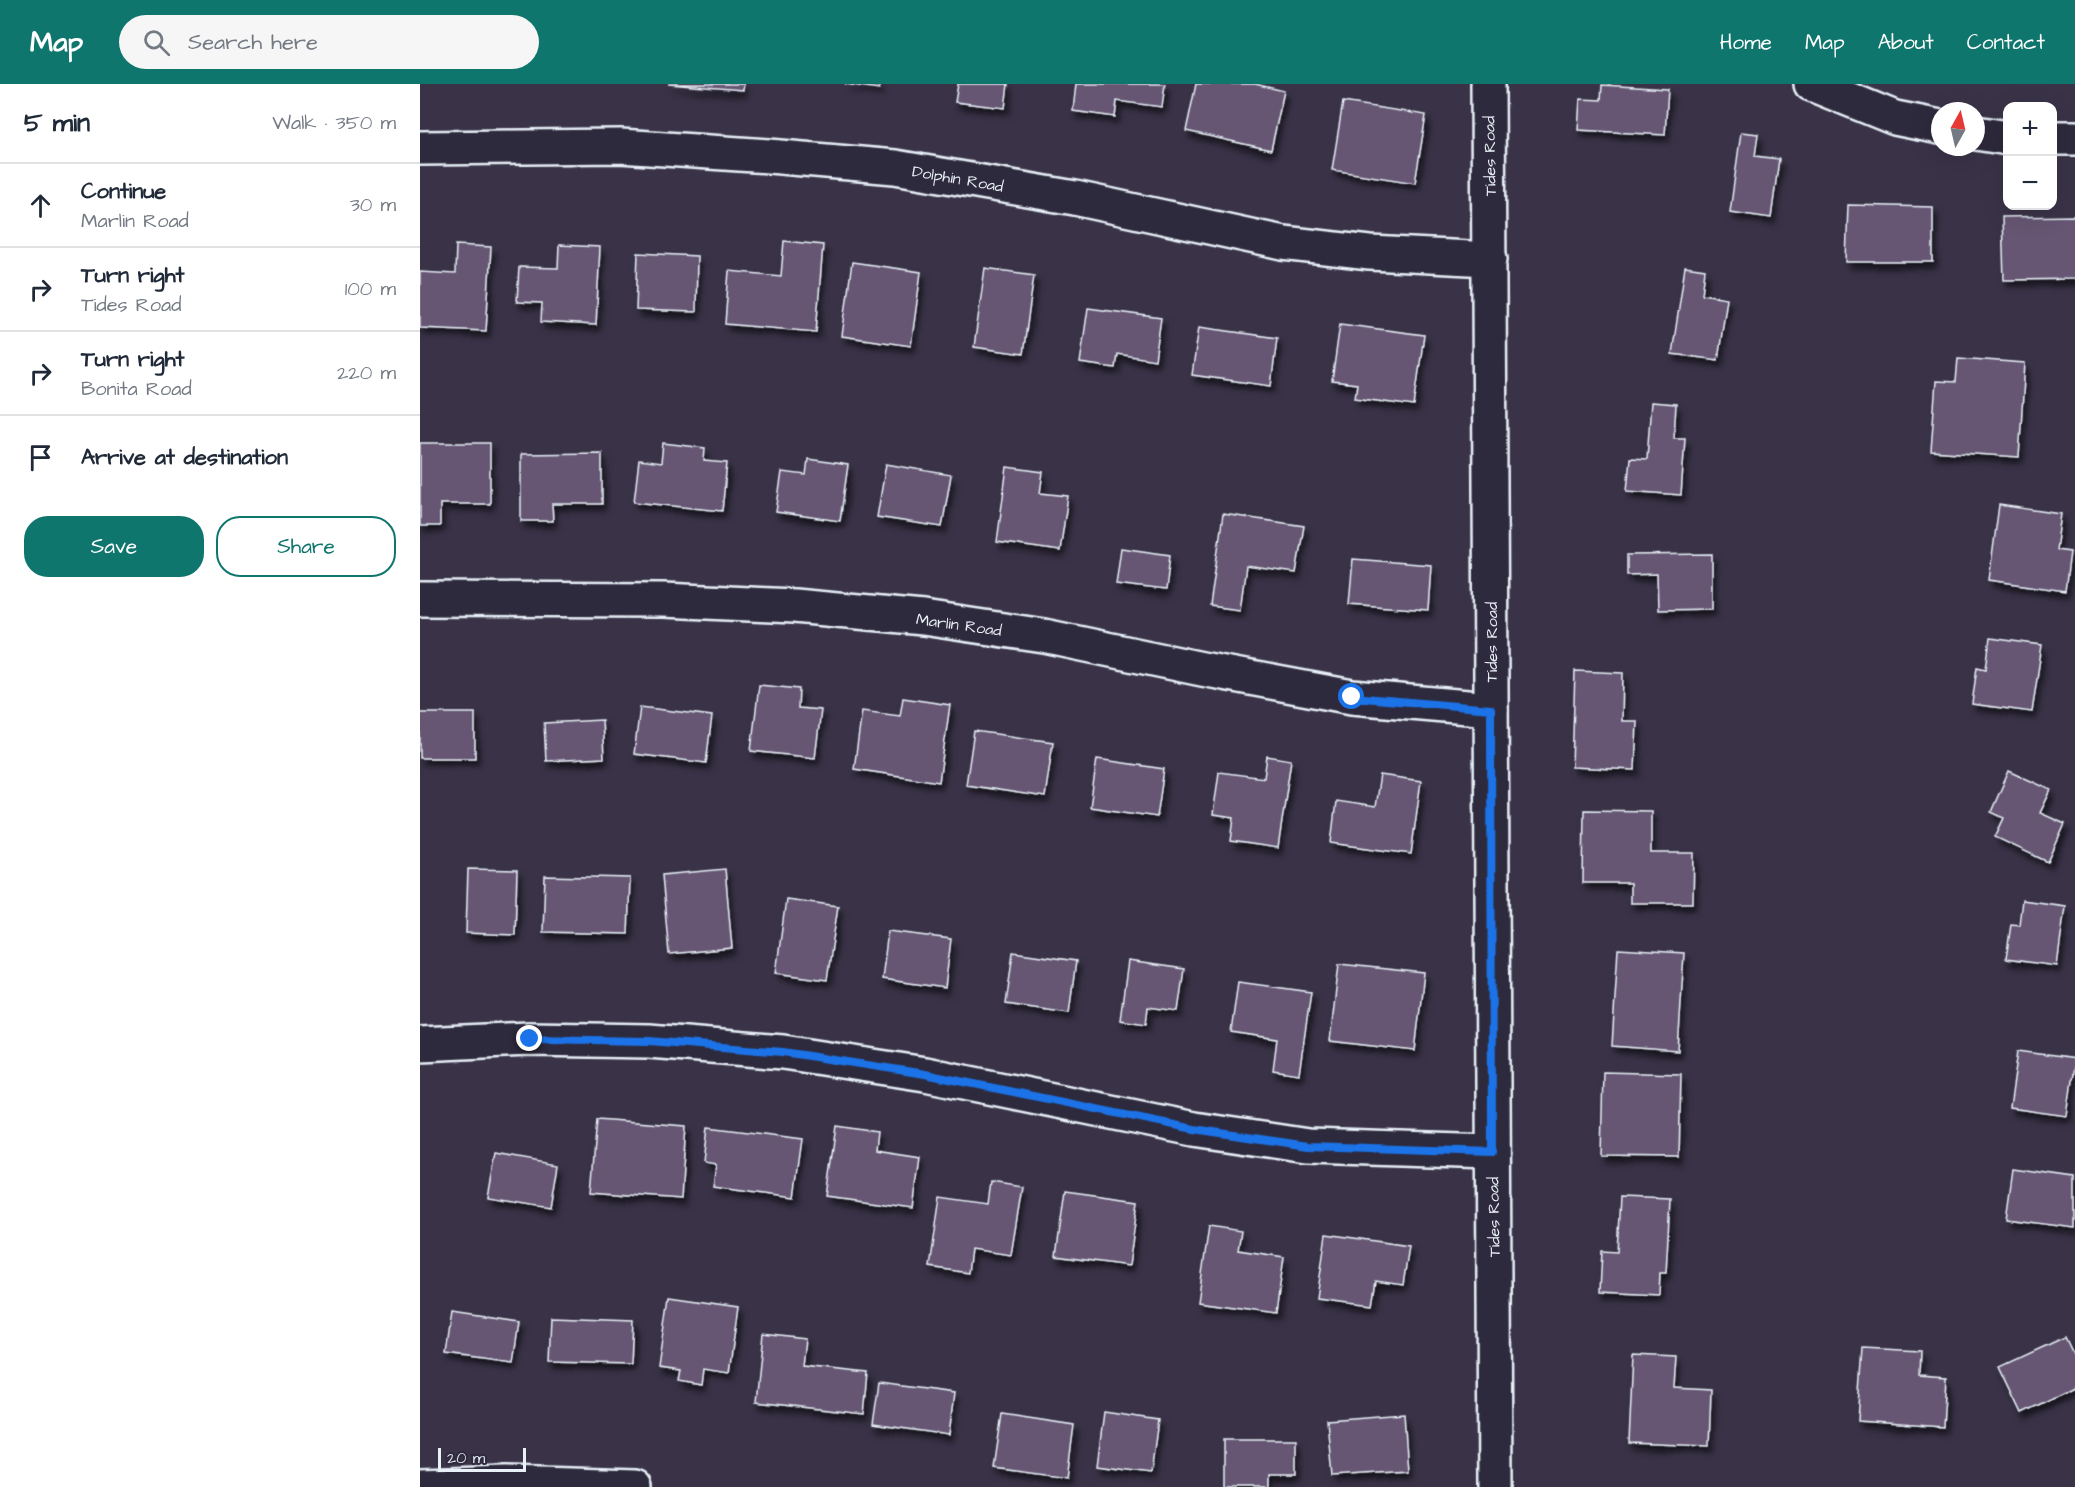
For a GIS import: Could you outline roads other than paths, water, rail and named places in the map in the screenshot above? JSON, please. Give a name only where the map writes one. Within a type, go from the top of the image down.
[{"type":"street","name":"Tides Road","points":[[1488,84],[1495,1487]]},
{"type":"street","points":[[1811,84],[1895,118],[1931,124]]},
{"type":"street","points":[[1985,134],[2003,137]]},
{"type":"street","points":[[2057,138],[2075,138]]},
{"type":"street","name":"Dolphin Road","points":[[420,147],[620,146],[895,167],[1075,198],[1282,243],[1370,253],[1490,260]]},
{"type":"street","name":"Marlin Road","points":[[420,599],[663,600],[794,606],[911,617],[1044,636],[1352,697],[1491,709]]},
{"type":"street","points":[[420,1044],[530,1039],[649,1041],[783,1052],[925,1074],[1194,1129],[1308,1146],[1492,1152]]},
{"type":"street","points":[[420,1486],[506,1484],[635,1487]]}]
